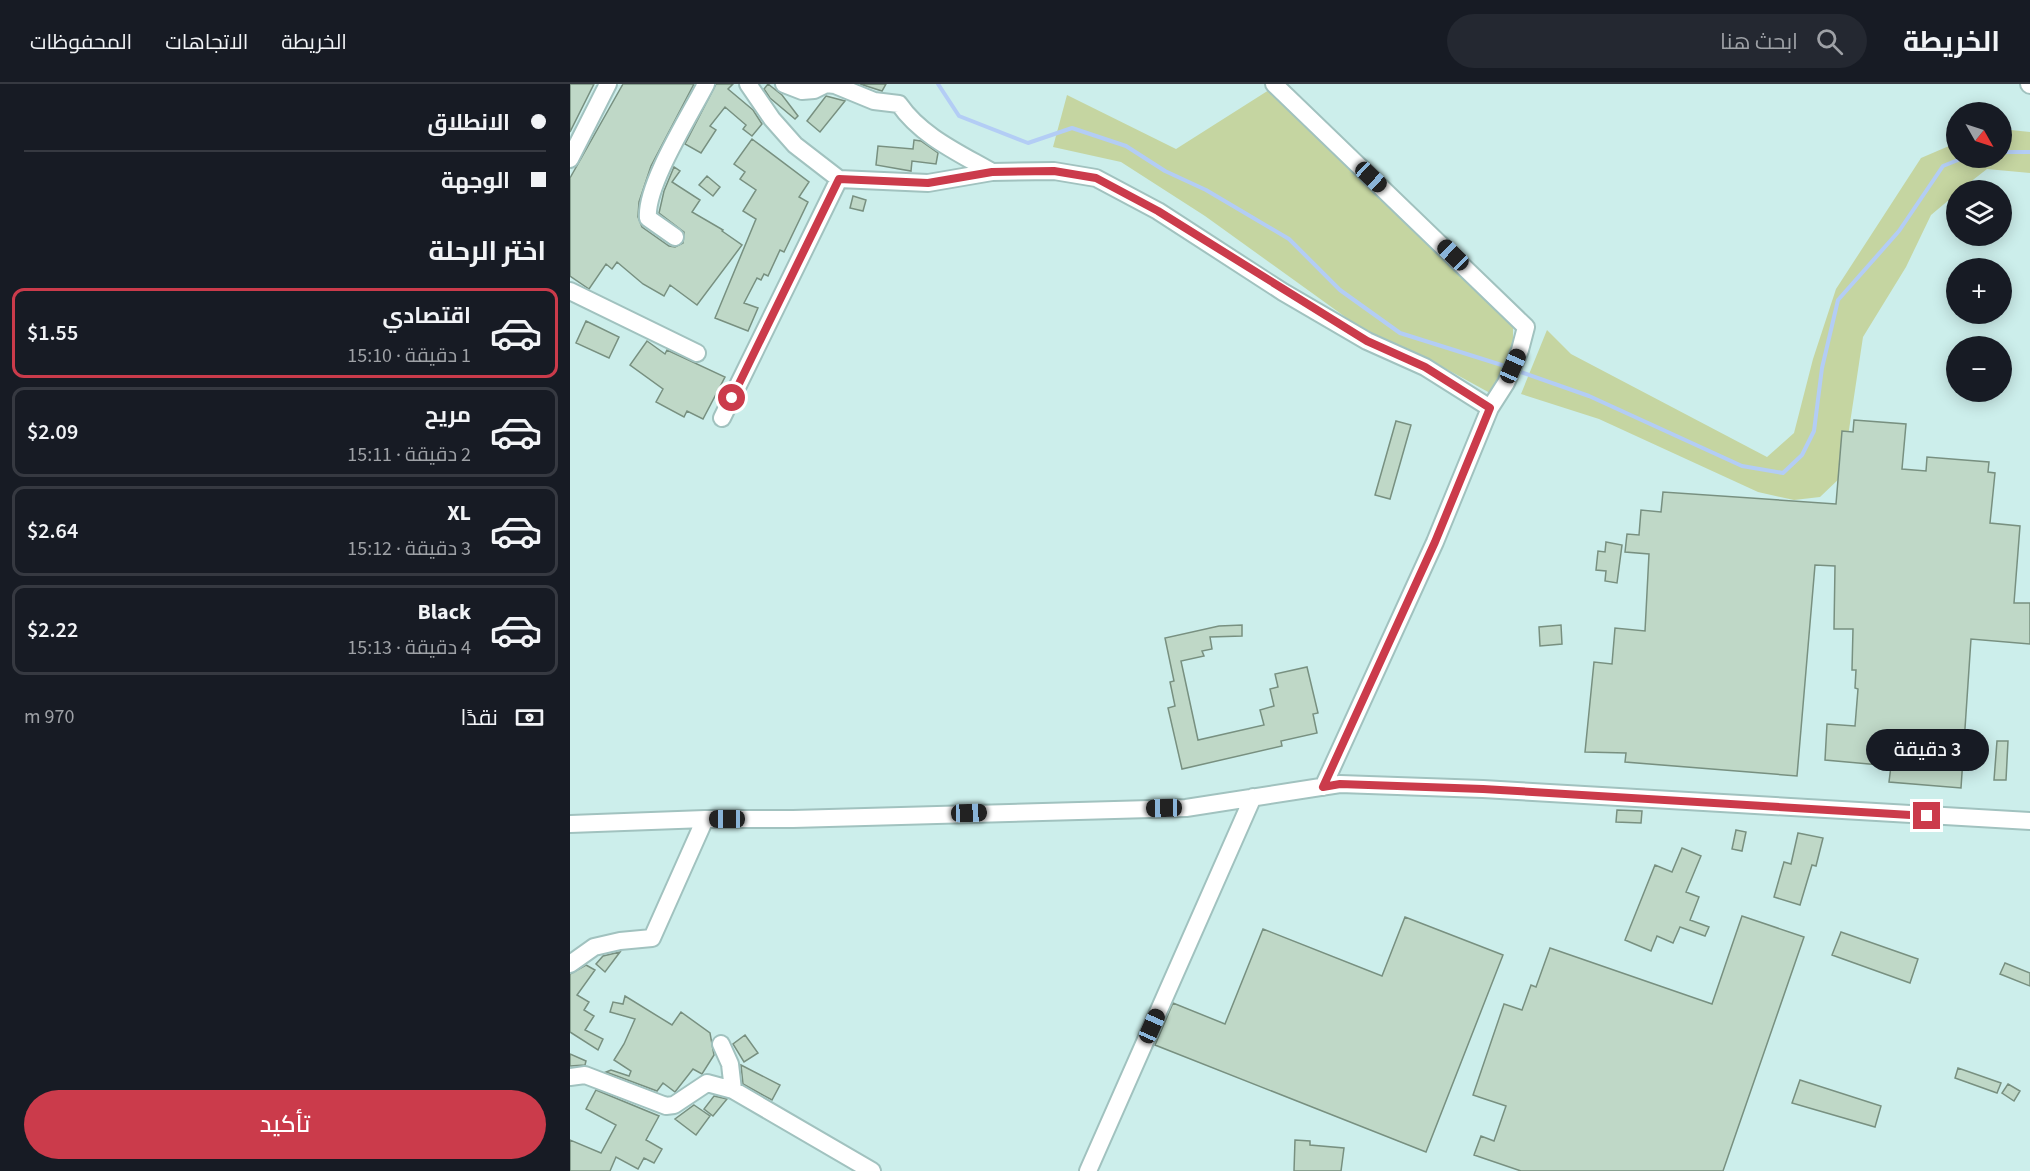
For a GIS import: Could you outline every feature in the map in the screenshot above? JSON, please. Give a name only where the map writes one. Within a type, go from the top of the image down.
[{"type":"street","points":[[570,159],[608,84]]},
{"type":"street","points":[[675,237],[648,218],[647,207],[654,186],[706,84]]},
{"type":"street","points":[[748,84],[795,145],[839,179],[928,183],[992,172],[1054,171],[1096,178],[1158,211],[1367,341],[1425,367],[1490,408]]},
{"type":"street","points":[[784,84],[802,92],[814,90],[826,84],[874,101],[899,104],[910,120],[992,172]]},
{"type":"street","points":[[1274,84],[1526,327],[1521,350],[1506,382],[1490,408],[1435,542],[1323,787]]},
{"type":"street","points":[[722,418],[839,179]]},
{"type":"street","points":[[570,291],[697,353]]},
{"type":"street","points":[[570,824],[1186,808],[1340,784],[1483,789],[2030,821]]},
{"type":"street","points":[[1088,1171],[1253,797]]},
{"type":"street","points":[[570,964],[594,946],[652,938],[705,819]]},
{"type":"street","points":[[722,1044],[730,1064],[733,1090]]},
{"type":"street","points":[[570,1077],[585,1075],[666,1106],[674,1105],[707,1083],[733,1090],[872,1171]]},
{"type":"green space","points":[[1269,90],[1513,327],[1513,348],[1490,393],[1428,359],[1362,329],[1205,216],[1121,162],[1053,147],[1067,95],[1176,149]]},
{"type":"green space","points":[[2012,130],[2030,132],[2030,173],[1987,169],[1973,180],[1946,180],[1946,202],[1931,215],[1906,267],[1863,337],[1842,476],[1820,497],[1794,500],[1758,492],[1599,419],[1521,394],[1547,330],[1571,354],[1767,457],[1794,433],[1813,359],[1836,289],[1921,158],[1946,147],[1946,168],[2012,168]]},
{"type":"building","points":[[570,84],[594,84],[570,132]]},
{"type":"building","points":[[623,84],[694,84],[651,166],[639,202],[638,217],[642,227],[669,246],[675,247],[683,243],[684,232],[659,213],[664,191],[674,167],[680,171],[672,182],[700,200],[692,212],[723,230],[742,245],[697,305],[670,285],[664,296],[643,284],[617,262],[612,269],[606,264],[589,289],[570,276],[570,178]]},
{"type":"building","points":[[716,84],[733,84],[728,89],[753,110],[762,124],[752,136],[743,129],[746,125],[725,107],[710,126],[716,130],[701,153],[685,144]]},
{"type":"building","points":[[768,84],[782,95],[798,116],[795,119],[770,98],[764,89]]},
{"type":"building","points":[[860,84],[886,84],[882,91]]},
{"type":"building","points":[[826,96],[845,101],[820,132],[807,121]]},
{"type":"building","points":[[752,139],[809,182],[799,197],[808,202],[784,252],[780,250],[768,276],[764,274],[761,280],[757,278],[744,303],[758,308],[748,331],[715,318],[756,219],[743,211],[756,190],[740,179],[745,172],[734,164]]},
{"type":"building","points":[[914,140],[921,141],[938,153],[936,164],[912,161],[911,171],[876,165],[878,146],[913,149]]},
{"type":"building","points":[[707,176],[720,187],[713,196],[699,185]]},
{"type":"building","points":[[853,196],[866,200],[863,211],[850,208]]},
{"type":"building","points":[[586,321],[619,337],[609,358],[576,343]]},
{"type":"building","points":[[647,341],[665,354],[667,350],[725,377],[703,419],[687,411],[684,417],[656,402],[663,389],[630,365]]},
{"type":"building","points":[[1854,420],[1906,424],[1902,469],[1926,471],[1927,457],[1989,462],[1988,472],[1995,473],[1990,523],[2020,526],[2014,603],[2030,603],[2030,644],[1971,639],[1961,788],[1889,782],[1891,766],[1825,760],[1827,724],[1855,726],[1858,689],[1855,688],[1856,670],[1852,670],[1853,629],[1834,629],[1835,566],[1815,565],[1797,776],[1625,762],[1626,753],[1585,752],[1594,662],[1612,664],[1615,628],[1645,631],[1649,554],[1625,552],[1627,534],[1639,535],[1641,510],[1661,512],[1663,492],[1836,504],[1842,431],[1853,432]]},
{"type":"building","points":[[1396,421],[1411,425],[1390,499],[1375,495]]},
{"type":"building","points":[[1606,542],[1622,545],[1617,583],[1605,581],[1606,571],[1596,570],[1598,551],[1605,552]]},
{"type":"building","points":[[1242,625],[1242,636],[1210,637],[1212,649],[1202,651],[1204,656],[1181,661],[1198,740],[1264,725],[1260,710],[1274,706],[1270,689],[1278,687],[1275,674],[1307,667],[1318,713],[1313,714],[1317,733],[1281,741],[1282,746],[1182,769],[1168,708],[1175,706],[1170,682],[1174,681],[1165,638],[1219,626]]},
{"type":"building","points":[[1561,625],[1562,644],[1540,646],[1539,627]]},
{"type":"building","points":[[1997,741],[2008,741],[2006,780],[1994,780]]},
{"type":"building","points":[[1617,810],[1642,811],[1641,823],[1616,822]]},
{"type":"building","points":[[1736,830],[1746,832],[1742,851],[1732,849]]},
{"type":"building","points":[[1798,833],[1823,838],[1816,866],[1812,865],[1800,905],[1774,897],[1784,862],[1791,864]]},
{"type":"building","points":[[1682,848],[1701,856],[1686,892],[1699,897],[1690,920],[1709,927],[1705,936],[1680,927],[1673,943],[1657,936],[1651,951],[1625,940],[1655,865],[1672,872]]},
{"type":"building","points":[[1742,916],[1804,937],[1723,1171],[1521,1171],[1474,1155],[1481,1136],[1494,1141],[1506,1106],[1473,1095],[1504,1004],[1522,1010],[1531,985],[1536,987],[1550,948],[1712,1004]]},
{"type":"building","points":[[1405,917],[1503,955],[1426,1152],[1155,1045],[1173,1003],[1225,1024],[1263,929],[1382,976]]},
{"type":"building","points":[[1841,932],[1918,959],[1910,983],[1832,955]]},
{"type":"building","points":[[620,952],[605,972],[596,964],[603,956]]},
{"type":"building","points":[[2005,963],[2030,973],[2030,986],[2000,974]]},
{"type":"building","points":[[586,965],[595,970],[577,995],[589,1002],[584,1010],[594,1016],[585,1030],[603,1039],[598,1050],[570,1032],[570,974]]},
{"type":"building","points":[[625,996],[672,1025],[681,1012],[710,1033],[714,1055],[702,1074],[693,1069],[675,1092],[663,1083],[657,1091],[606,1072],[611,1070],[629,1076],[631,1071],[614,1060],[635,1019],[610,1012],[613,1002],[623,1004]]},
{"type":"building","points":[[745,1035],[758,1053],[744,1062],[733,1044]]},
{"type":"building","points":[[570,1054],[586,1061],[585,1065],[570,1066]]},
{"type":"building","points":[[741,1065],[780,1085],[772,1100],[743,1084]]},
{"type":"building","points":[[1958,1068],[2001,1083],[1997,1093],[1955,1078]]},
{"type":"building","points":[[1800,1080],[1881,1106],[1875,1127],[1792,1103]]},
{"type":"building","points":[[2008,1084],[2020,1091],[2014,1101],[2002,1093]]},
{"type":"building","points":[[596,1090],[659,1116],[646,1140],[662,1149],[654,1163],[644,1158],[638,1169],[616,1157],[610,1171],[570,1171],[570,1140],[601,1153],[616,1125],[586,1109]]},
{"type":"building","points":[[714,1096],[727,1099],[713,1116],[704,1109]]},
{"type":"building","points":[[694,1105],[710,1116],[696,1135],[675,1119]]},
{"type":"building","points":[[1295,1140],[1310,1141],[1310,1145],[1344,1148],[1341,1171],[1294,1171]]},
{"type":"waterway","points":[[938,84],[959,116],[1028,143],[1072,128],[1126,146],[1165,171],[1206,190],[1289,239],[1340,290],[1400,333],[1508,367]]},
{"type":"waterway","points":[[2012,152],[2030,152]]},
{"type":"waterway","points":[[1518,371],[1589,396],[1742,466],[1783,473],[1802,455],[1814,431],[1822,368],[1838,300],[1899,231],[1946,165]]},
{"type":"route","points":[[732,398],[839,179],[928,183],[992,172],[1054,171],[1096,178],[1158,211],[1283,291],[1367,341],[1425,367],[1490,408],[1435,542],[1323,787],[1340,784],[1483,789],[1927,816]]}]
